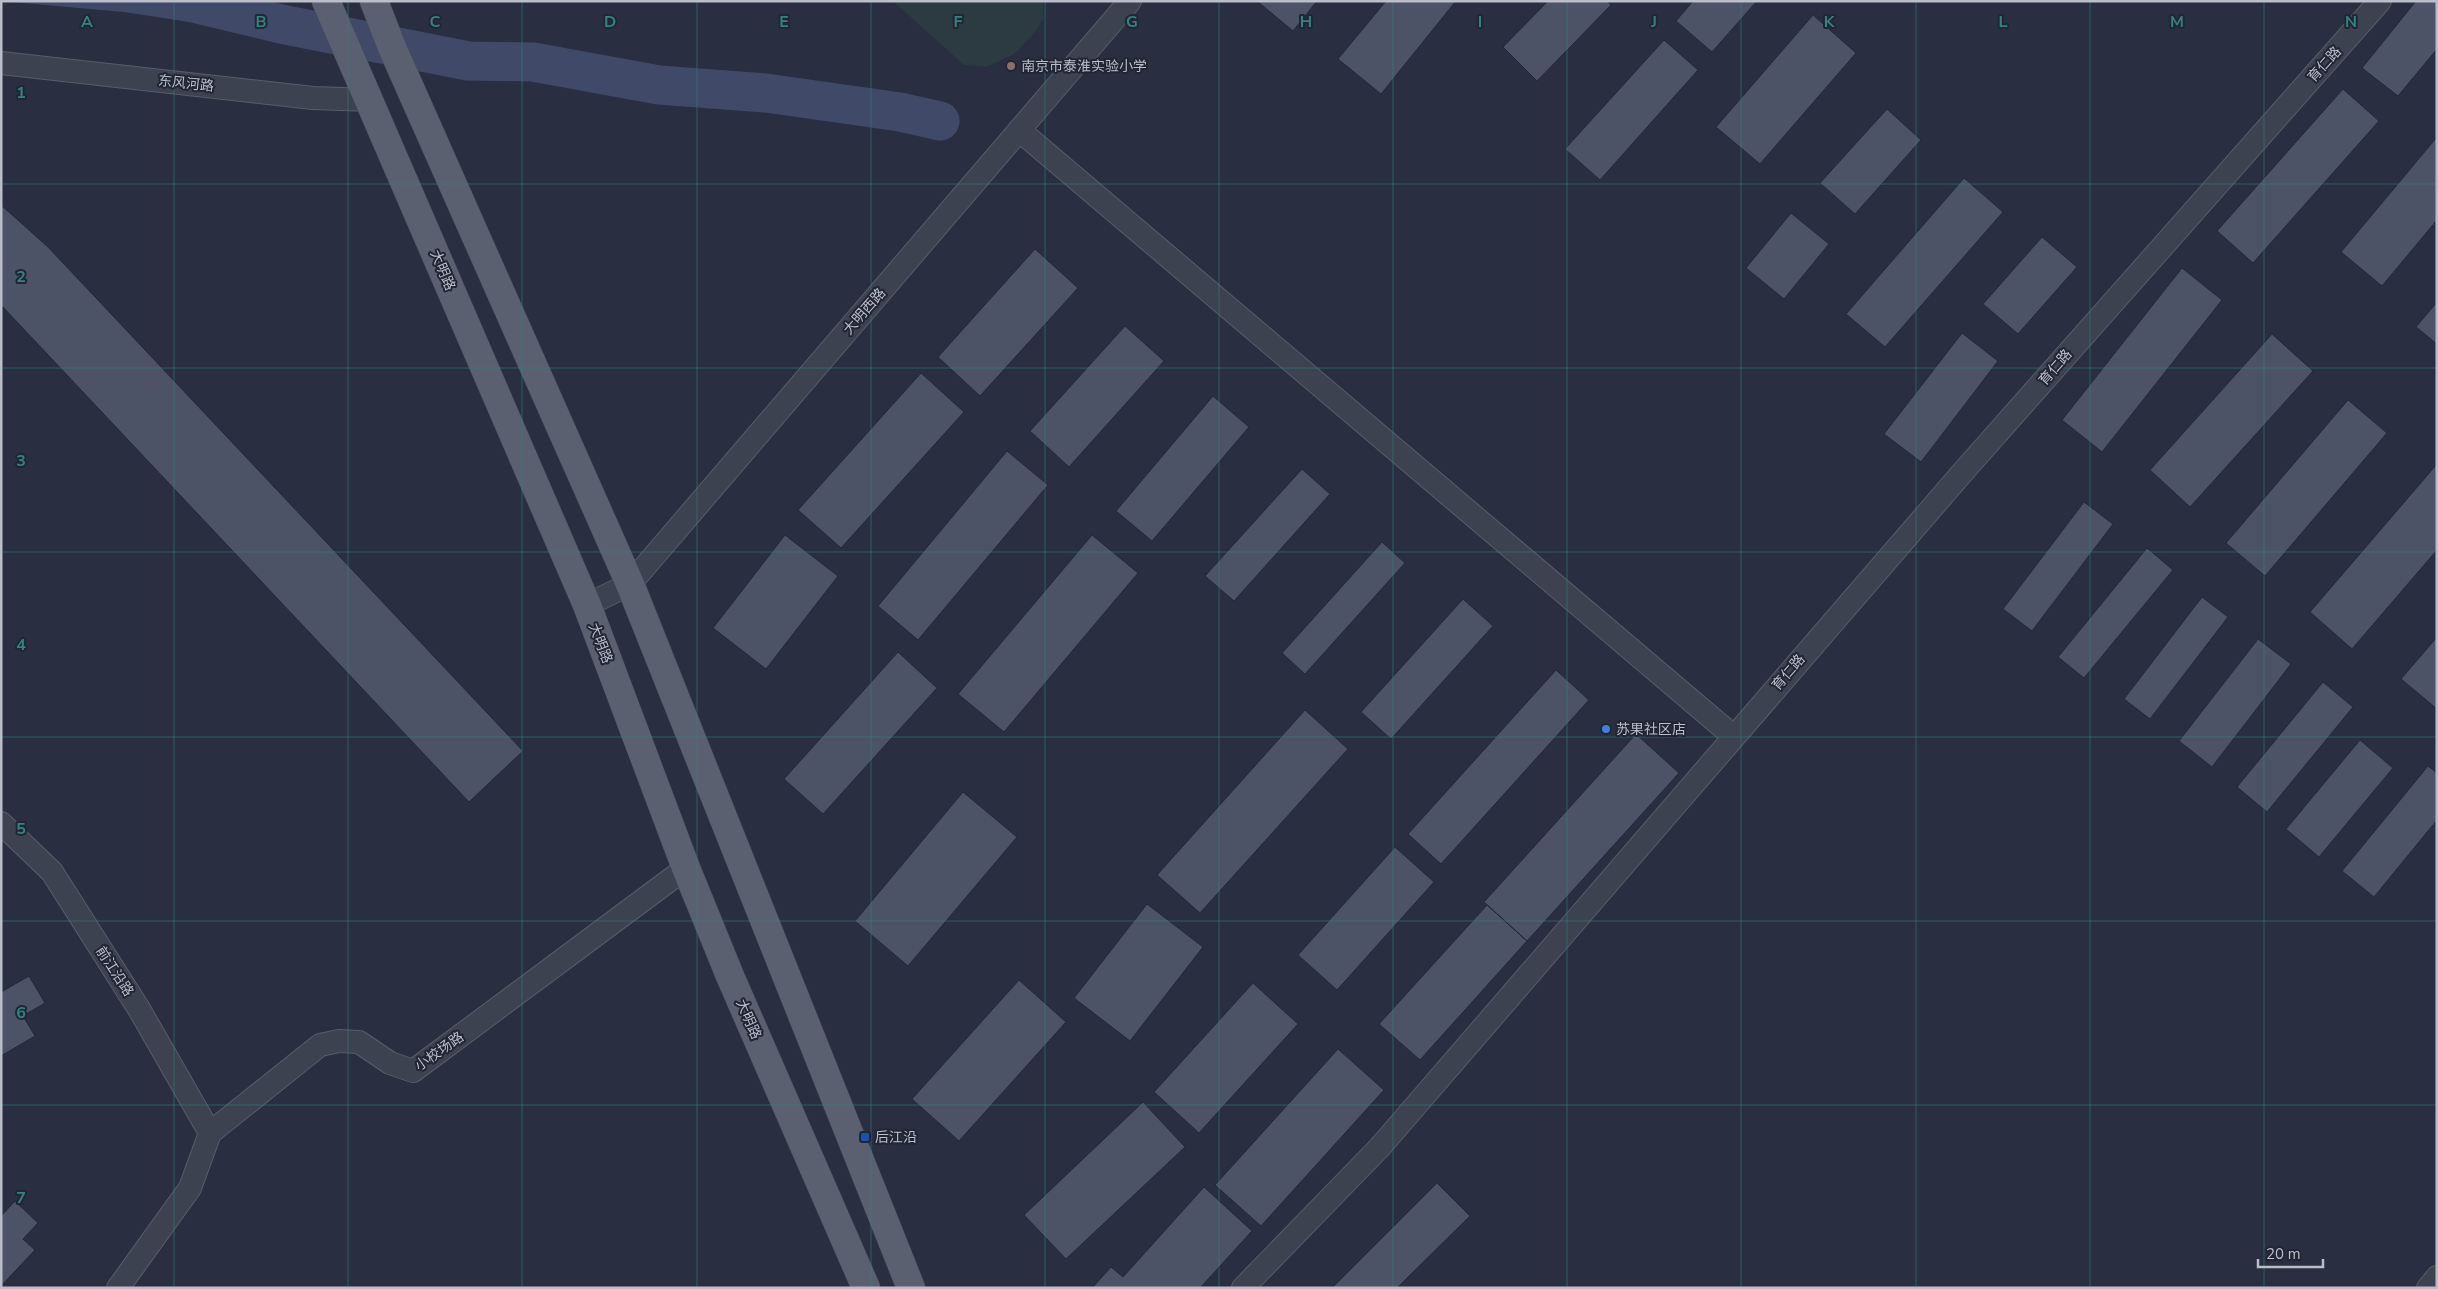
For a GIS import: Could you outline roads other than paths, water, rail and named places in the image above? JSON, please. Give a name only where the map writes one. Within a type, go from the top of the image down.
[{"type":"main road","points":[[326,1],[371,100],[587,605],[686,868],[730,976],[866,1288]]},
{"type":"main road","points":[[374,1],[404,74],[630,584],[911,1288]]},
{"type":"street","name":"大明西路","points":[[587,605],[630,584],[1130,1]]},
{"type":"street","name":"育仁路","points":[[1243,1288],[1380,1147],[1956,480],[2380,1]]},
{"type":"street","name":"东风河路","points":[[1,62],[313,98],[371,100]]},
{"type":"street","points":[[1019,130],[1733,736]]},
{"type":"street","name":"前江沿路","points":[[1,823],[52,872],[140,1009],[210,1133]]},
{"type":"street","name":"小校场路","points":[[210,1133],[320,1045],[339,1040],[359,1042],[390,1064],[413,1071],[686,868]]},
{"type":"street","points":[[118,1288],[190,1188],[210,1133]]},
{"type":"street","points":[[2428,1288],[2437,1276]]},
{"type":"water","points":[[1,1],[225,1],[247,5],[274,17],[298,37],[297,46],[235,29],[124,12]]},
{"type":"waterway","points":[[185,1],[281,24],[468,61],[533,62],[659,85],[766,93],[900,112],[940,121]]},
{"type":"place","name":"南京市泰淮实验小学","points":[[1011,66]]},
{"type":"place","name":"苏果社区店","points":[[1606,729]]},
{"type":"place","name":"后江沿","points":[[865,1137]]}]
